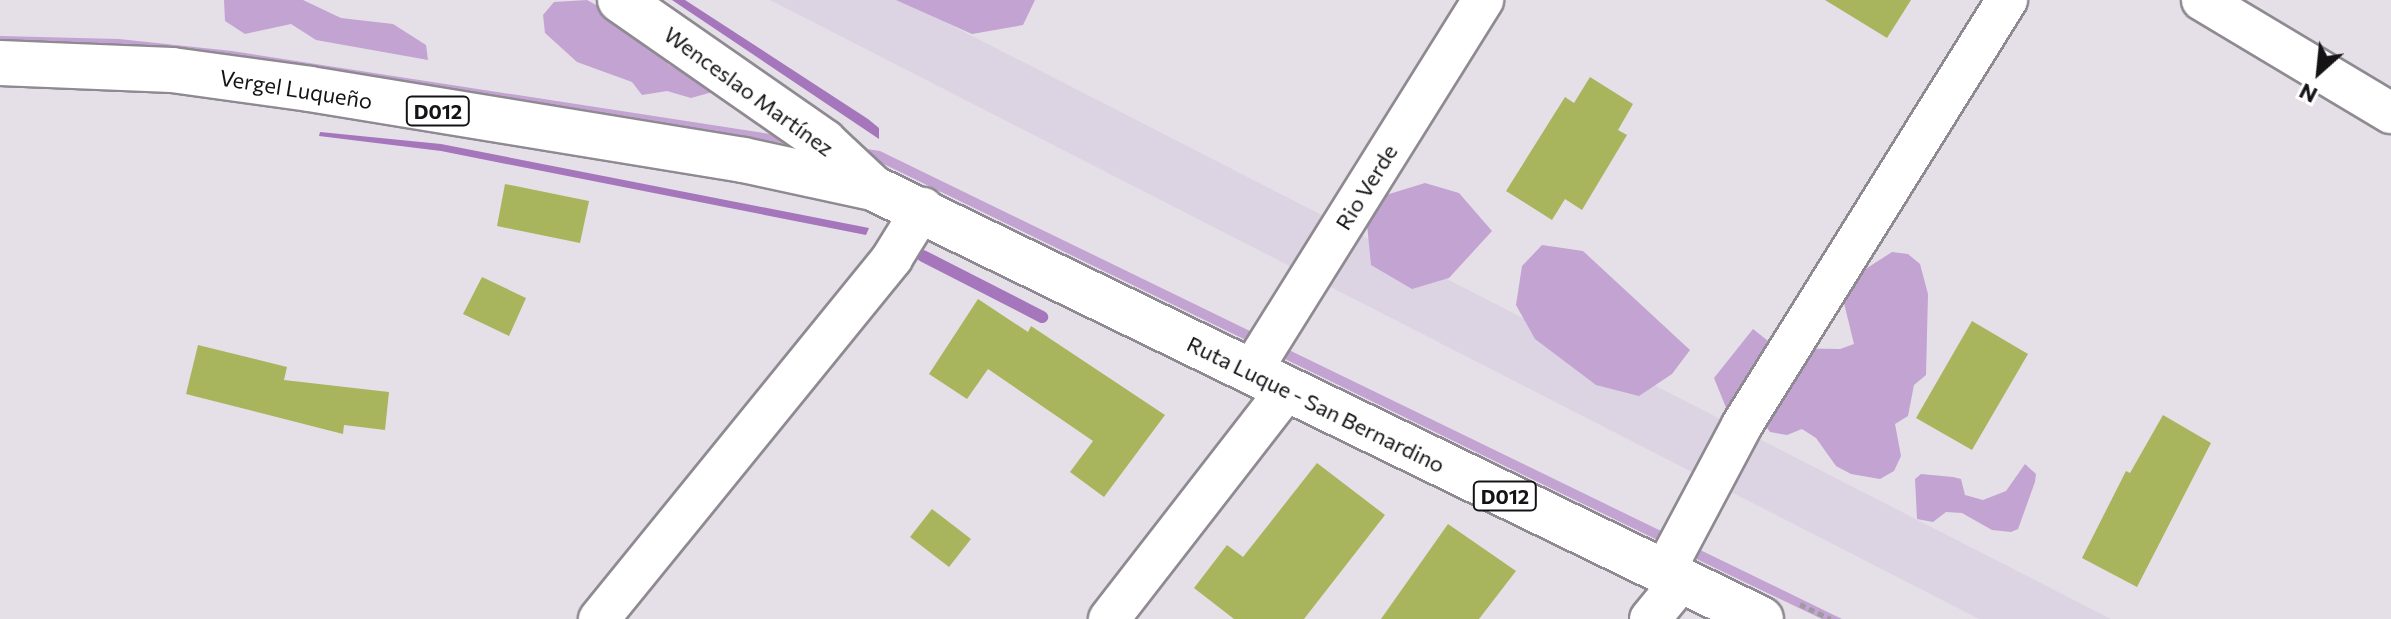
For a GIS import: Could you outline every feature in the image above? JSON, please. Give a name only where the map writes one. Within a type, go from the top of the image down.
[{"type":"main road","name":"Wenceslao Martínez","points":[[620,0],[814,134],[873,188]]},
{"type":"main road","name":"Vergel Luqueño","points":[[0,63],[172,70],[295,87],[743,160],[873,188]]},
{"type":"main road","name":"Ruta Luque - San Bernardino","points":[[873,188],[923,208],[1268,383],[1761,619]]},
{"type":"street","name":"Rio Verde","points":[[1109,619],[1268,383],[1483,0]]},
{"type":"street","points":[[1650,619],[1742,425],[2007,0]]},
{"type":"street","points":[[2202,0],[2391,113]]},
{"type":"street","points":[[599,619],[892,258],[923,208]]},
{"type":"shaded area","points":[[224,0],[303,0],[341,18],[393,24],[426,45],[428,60],[316,40],[291,24],[245,34],[225,21]]},
{"type":"shaded area","points":[[587,0],[662,41],[668,64],[716,91],[691,98],[667,91],[642,95],[632,82],[577,62],[545,33],[543,15],[554,2]]},
{"type":"shaded area","points":[[672,0],[685,0],[868,119],[879,128],[879,139]]},
{"type":"shaded area","points":[[770,0],[902,0],[2111,619],[1979,619]]},
{"type":"shaded area","points":[[896,0],[1035,0],[1023,25],[972,34]]},
{"type":"shaded area","points":[[0,36],[119,39],[232,51],[880,151],[1842,619],[1822,619],[861,153],[0,45]]},
{"type":"shaded area","points":[[320,132],[441,144],[869,228],[866,235],[441,151],[319,136]]},
{"type":"shaded area","points":[[1425,183],[1459,193],[1492,231],[1449,278],[1412,289],[1371,265],[1367,224],[1386,195]]},
{"type":"shaded area","points":[[1542,245],[1583,251],[1690,350],[1672,374],[1639,396],[1596,385],[1535,339],[1516,305],[1522,266]]},
{"type":"shaded area","points":[[1892,252],[1908,254],[1920,264],[1928,294],[1926,375],[1914,385],[1908,416],[1895,424],[1901,456],[1894,471],[1880,479],[1851,474],[1836,466],[1816,438],[1802,429],[1787,435],[1770,432],[1761,419],[1727,410],[1714,378],[1753,329],[1777,348],[1840,349],[1854,344],[1842,295],[1850,279]]},
{"type":"shaded area","points":[[2025,464],[2036,474],[2018,529],[2011,532],[1992,530],[1962,513],[1946,512],[1933,522],[1917,519],[1915,479],[1921,474],[1961,479],[1965,495],[1983,500],[2006,491]]},
{"type":"building","points":[[1825,0],[1911,0],[1887,38]]},
{"type":"building","points":[[1590,77],[1633,104],[1618,130],[1627,135],[1582,210],[1565,199],[1552,220],[1506,191],[1565,97],[1574,103]]},
{"type":"building","points":[[505,184],[589,201],[580,243],[497,226]]},
{"type":"building","points":[[482,277],[526,298],[509,336],[463,314]]},
{"type":"building","points":[[978,299],[1028,332],[1031,326],[1165,415],[1104,497],[1070,472],[1093,441],[988,369],[967,399],[929,374]]},
{"type":"building","points":[[1972,321],[2028,354],[1972,450],[1916,418]]},
{"type":"building","points":[[198,345],[287,367],[284,380],[389,392],[385,430],[344,425],[343,434],[186,394]]},
{"type":"building","points":[[2163,415],[2211,443],[2137,587],[2082,558],[2126,471],[2130,473]]},
{"type":"building","points":[[1317,463],[1385,515],[1304,619],[1234,619],[1194,588],[1227,545],[1243,557]]},
{"type":"building","points":[[932,509],[971,539],[949,567],[910,537]]},
{"type":"building","points":[[1448,524],[1516,571],[1479,619],[1381,619]]},
{"type":"waterway","points":[[923,256],[1042,317]]}]
